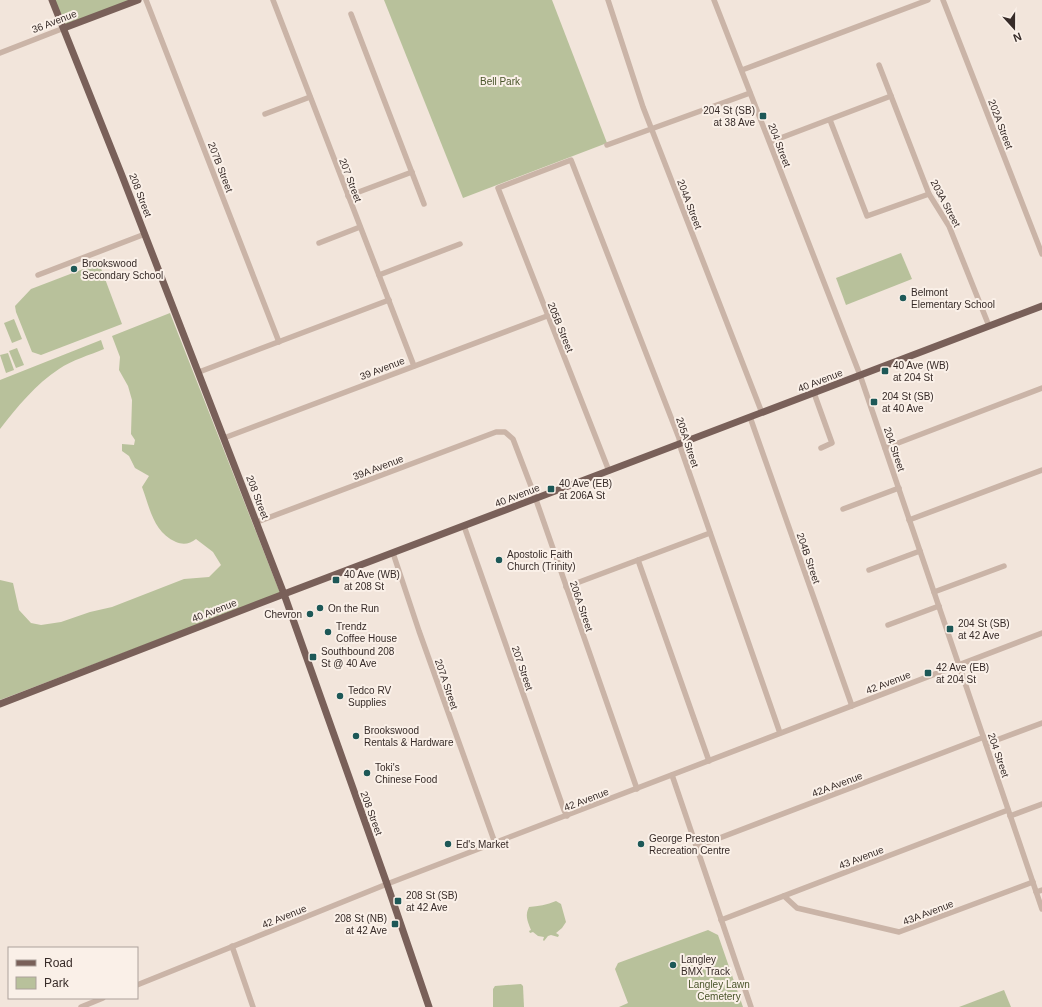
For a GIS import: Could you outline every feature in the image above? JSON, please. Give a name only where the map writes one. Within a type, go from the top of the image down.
[{"type":"main road","name":"208 Street","points":[[52,0],[199,372],[284,594],[429,1007]]},
{"type":"main road","name":"36 Avenue","points":[[64,28],[138,0]]},
{"type":"main road","name":"40 Avenue","points":[[0,704],[284,594],[1042,306]]},
{"type":"street","name":"207B Street","points":[[146,0],[279,342]]},
{"type":"street","name":"207 Street","points":[[273,0],[414,366]]},
{"type":"street","name":"204A Street","points":[[608,0],[643,107],[762,413]]},
{"type":"street","name":"204 Street","points":[[714,0],[860,375],[1010,816],[1033,882],[1039,891],[1042,909]]},
{"type":"street","points":[[742,70],[928,0]]},
{"type":"street","name":"202A Street","points":[[943,0],[1042,254]]},
{"type":"street","points":[[351,14],[424,204]]},
{"type":"street","name":"36 Avenue","points":[[0,53],[64,28]]},
{"type":"street","name":"203A Street","points":[[879,65],[929,194],[949,226],[989,326]]},
{"type":"street","points":[[607,145],[750,93]]},
{"type":"street","points":[[770,142],[891,96]]},
{"type":"street","points":[[265,114],[310,97]]},
{"type":"street","points":[[830,120],[867,216],[929,194]]},
{"type":"street","name":"205A Street","points":[[498,188],[571,160],[679,438],[679,444],[780,733]]},
{"type":"street","points":[[348,196],[412,172]]},
{"type":"street","name":"205B Street","points":[[498,188],[609,471]]},
{"type":"street","points":[[319,243],[360,227]]},
{"type":"street","points":[[38,275],[145,234]]},
{"type":"street","points":[[379,275],[460,244]]},
{"type":"street","points":[[199,372],[389,300]]},
{"type":"street","name":"39 Avenue","points":[[224,438],[547,316]]},
{"type":"street","points":[[885,448],[1042,388]]},
{"type":"street","points":[[814,393],[832,443],[821,448]]},
{"type":"street","name":"204B Street","points":[[750,417],[852,706]]},
{"type":"street","name":"39A Avenue","points":[[257,522],[496,432],[505,432]]},
{"type":"street","name":"206A Street","points":[[505,432],[513,439],[637,789]]},
{"type":"street","points":[[909,520],[1042,470]]},
{"type":"street","points":[[843,509],[899,488]]},
{"type":"street","name":"207 Street","points":[[464,526],[567,816]]},
{"type":"street","points":[[566,587],[710,533]]},
{"type":"street","points":[[869,570],[920,551]]},
{"type":"street","name":"207A Street","points":[[393,553],[419,631],[495,843]]},
{"type":"street","points":[[638,560],[709,761]]},
{"type":"street","points":[[934,592],[1004,566]]},
{"type":"street","points":[[888,625],[939,606]]},
{"type":"street","name":"42 Avenue","points":[[138,984],[387,884],[1042,633]]},
{"type":"street","points":[[986,744],[1042,723]]},
{"type":"street","name":"42A Avenue","points":[[696,847],[984,737]]},
{"type":"street","points":[[672,775],[751,1007]]},
{"type":"street","points":[[1010,816],[1042,804]]},
{"type":"street","name":"43 Avenue","points":[[721,920],[1008,810]]},
{"type":"street","name":"43A Avenue","points":[[784,896],[797,908],[900,932],[1033,882]]},
{"type":"street","points":[[232,946],[253,1007]]},
{"type":"street","points":[[81,1007],[101,999]]},
{"type":"green space","points":[[52,0],[134,0],[64,28]]},
{"type":"green space","name":"Bell Park","points":[[384,0],[552,0],[607,143],[463,198]]},
{"type":"green space","points":[[901,253],[912,279],[846,305],[836,278]]},
{"type":"green space","points":[[99,263],[122,324],[41,355],[32,352],[15,306],[31,289]]},
{"type":"green space","points":[[170,313],[280,593],[0,700],[0,580],[13,583],[19,610],[31,623],[41,625],[61,622],[90,612],[112,607],[184,579],[209,577],[221,565],[213,552],[196,539],[186,544],[181,544],[168,538],[162,532],[153,519],[142,487],[149,476],[135,468],[129,456],[122,451],[122,444],[134,445],[135,440],[131,434],[132,400],[128,386],[119,370],[120,357],[112,336]]},
{"type":"green space","points":[[14,319],[22,339],[12,343],[4,323]]},
{"type":"green space","points":[[101,340],[104,349],[70,363],[51,375],[27,396],[0,429],[0,380]]},
{"type":"green space","points":[[17,348],[24,365],[16,368],[9,351]]},
{"type":"green space","points":[[8,353],[14,370],[6,373],[0,355]]},
{"type":"green space","points":[[556,901],[561,904],[566,922],[556,933],[559,935],[558,937],[551,935],[544,941],[544,937],[538,936],[533,932],[530,933],[529,931],[531,930],[528,923],[527,913],[529,907]]},
{"type":"green space","name":"Langley BMX Track","points":[[708,930],[718,935],[743,1007],[619,1007],[628,1003],[615,969],[618,963]]},
{"type":"green space","points":[[521,984],[523,986],[524,1007],[493,1007],[493,989],[495,986]]},
{"type":"green space","points":[[1004,990],[1011,1007],[959,1007]]},
{"type":"place","name":"204 St (SB) at 38 Ave","points":[[763,116]]},
{"type":"place","name":"Brookswood Secondary School","points":[[74,269]]},
{"type":"place","name":"Belmont Elementary School","points":[[903,298]]},
{"type":"place","name":"40 Ave (WB) at 204 St","points":[[885,371]]},
{"type":"place","name":"204 St (SB) at 40 Ave","points":[[874,402]]},
{"type":"place","name":"40 Ave (EB) at 206A St","points":[[551,489]]},
{"type":"place","name":"Apostolic Faith Church (Trinity)","points":[[499,560]]},
{"type":"place","name":"40 Ave (WB) at 208 St","points":[[336,580]]},
{"type":"place","name":"On the Run","points":[[320,608]]},
{"type":"place","name":"Chevron","points":[[310,614]]},
{"type":"place","name":"204 St (SB) at 42 Ave","points":[[950,629]]},
{"type":"place","name":"Trendz Coffee House","points":[[328,632]]},
{"type":"place","name":"Southbound 208 St @ 40 Ave","points":[[313,657]]},
{"type":"place","name":"42 Ave (EB) at 204 St","points":[[928,673]]},
{"type":"place","name":"Tedco RV Supplies","points":[[340,696]]},
{"type":"place","name":"Brookswood Rentals & Hardware","points":[[356,736]]},
{"type":"place","name":"Toki's Chinese Food","points":[[367,773]]},
{"type":"place","name":"Ed's Market","points":[[448,844]]},
{"type":"place","name":"George Preston Recreation Centre","points":[[641,844]]},
{"type":"place","name":"208 St (SB) at 42 Ave","points":[[398,901]]},
{"type":"place","name":"208 St (NB) at 42 Ave","points":[[395,924]]},
{"type":"place","name":"Langley BMX Track","points":[[673,965]]},
{"type":"park label","name":"Langley Lawn Cemetery","points":[[719,990]]}]
